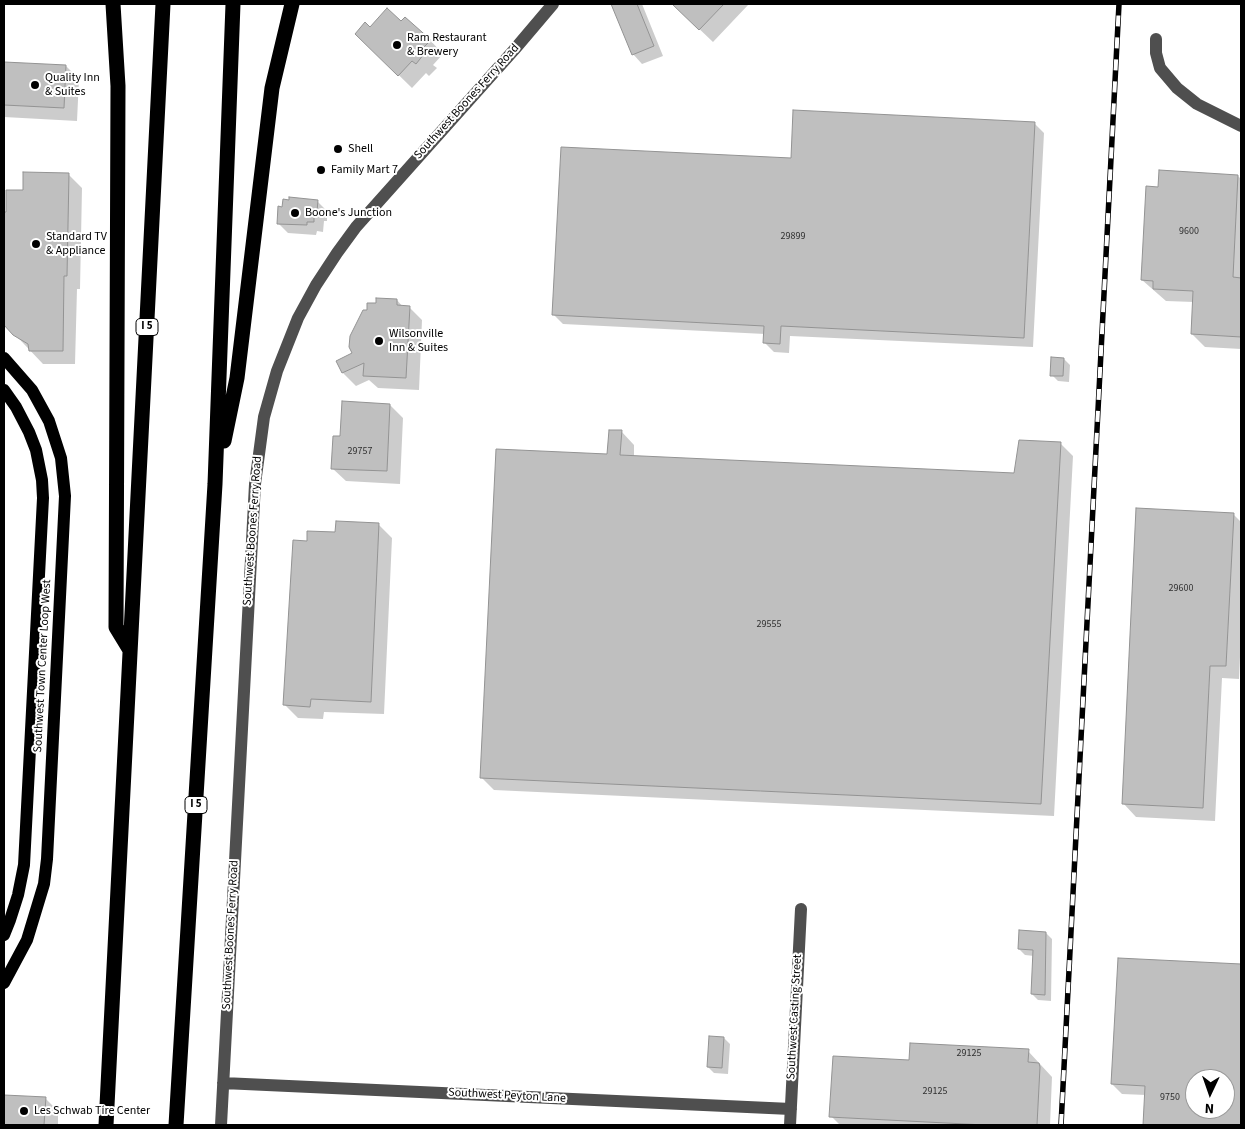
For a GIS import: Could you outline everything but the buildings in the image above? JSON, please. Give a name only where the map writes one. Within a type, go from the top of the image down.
[{"type":"highway","name":"I 5","points":[[113,4],[118,86],[116,627],[130,650]]},
{"type":"highway","name":"I 5","points":[[106,1125],[163,4]]},
{"type":"highway","name":"I 5","points":[[176,1125],[215,484],[234,4]]},
{"type":"highway","name":"I 5","points":[[215,484],[237,378],[272,88],[292,4]]},
{"type":"main road","name":"Southwest Town Center Loop West","points":[[4,358],[32,390],[48,421],[60,458],[65,496],[45,876],[37,910],[27,940],[4,984]]},
{"type":"main road","name":"Southwest Town Center Loop West","points":[[4,390],[20,415],[36,450],[42,480],[43,498],[24,865],[18,895],[4,934]]},
{"type":"street","name":"Southwest Boones Ferry Road","points":[[221,1125],[254,484],[264,417],[277,371],[302,310],[321,277],[356,227],[553,4]]},
{"type":"street","points":[[1156,39],[1156,53],[1160,68],[1177,88],[1197,104],[1241,126]]},
{"type":"street","name":"Southwest Casting Street","points":[[790,1125],[801,909]]},
{"type":"street","name":"Southwest Peyton Lane","points":[[224,1083],[791,1109]]},
{"type":"railway","points":[[1061,1125],[1119,4]]},
{"type":"place","name":"Ram Restaurant & Brewery","points":[[397,45]]},
{"type":"place","name":"Quality Inn & Suites","points":[[35,85]]},
{"type":"place","name":"Shell","points":[[338,149]]},
{"type":"place","name":"Family Mart 7","points":[[321,170]]},
{"type":"place","name":"Boone's Junction","points":[[295,213]]},
{"type":"place","name":"Standard TV & Appliance","points":[[36,244]]},
{"type":"place","name":"Wilsonville Inn & Suites","points":[[379,341]]},
{"type":"place","name":"Les Schwab Tire Center","points":[[24,1111]]}]
